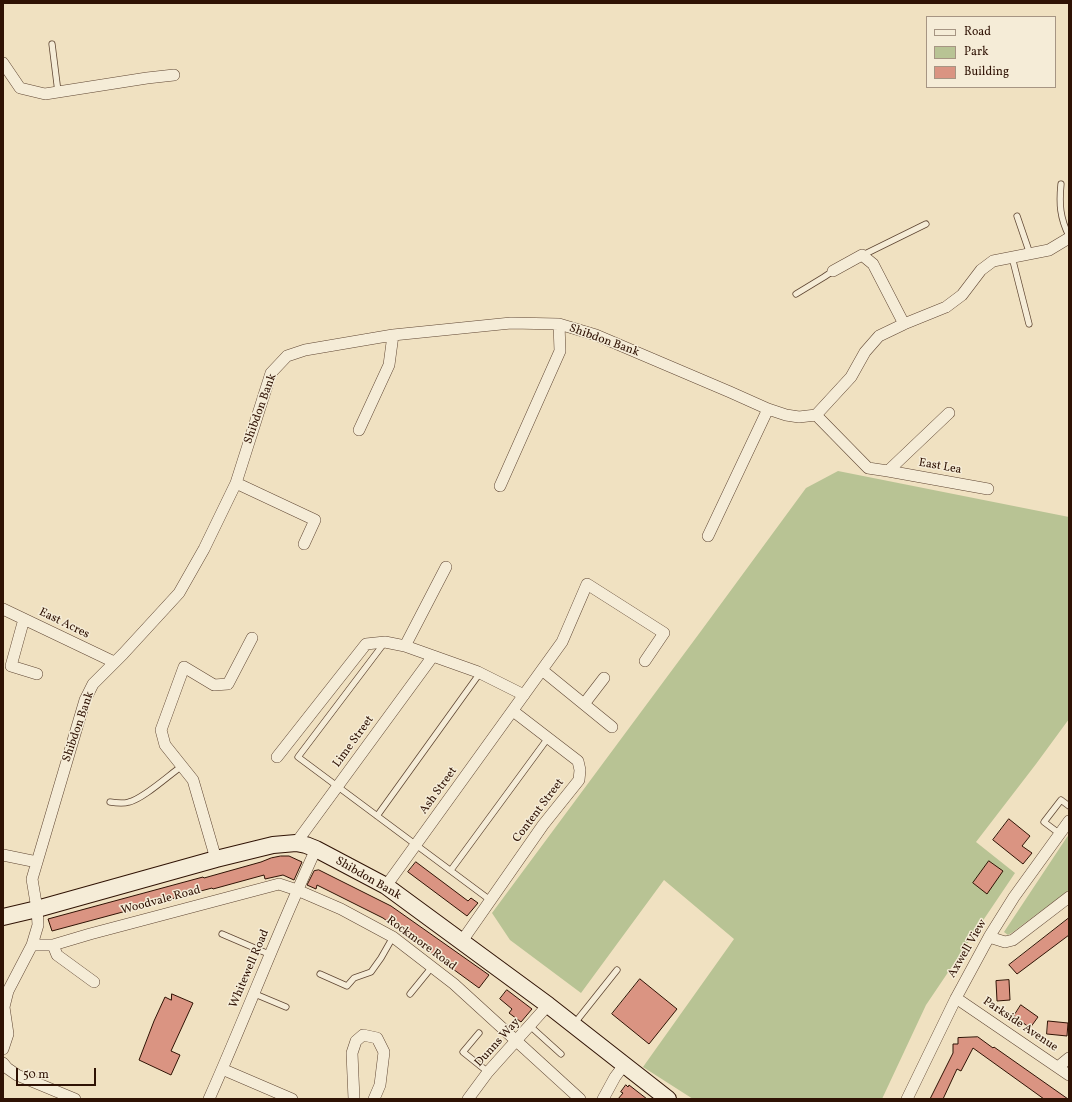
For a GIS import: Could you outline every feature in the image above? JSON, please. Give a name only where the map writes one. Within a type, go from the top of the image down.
[{"type":"street","points":[[3,63],[20,88],[45,94],[174,75]]},
{"type":"street","points":[[816,415],[851,377],[865,352],[880,336],[904,324],[946,307],[962,295],[981,270],[993,261],[1049,250],[1069,238]]},
{"type":"street","points":[[833,271],[862,256],[873,264],[904,324]]},
{"type":"street","name":"Shibdon Bank","points":[[37,909],[32,879],[85,700],[93,684],[179,593],[204,549],[236,483],[271,374],[287,356],[305,350],[393,335],[511,323],[559,324],[596,335],[768,409],[786,415],[799,417],[816,415]]},
{"type":"street","points":[[500,486],[560,351],[559,324]]},
{"type":"street","points":[[359,430],[389,365],[393,335]]},
{"type":"street","points":[[708,536],[768,409]]},
{"type":"street","name":"East Lea","points":[[888,471],[949,412]]},
{"type":"street","name":"East Lea","points":[[816,415],[868,468],[988,489]]},
{"type":"street","points":[[236,483],[315,520],[304,544]]},
{"type":"street","points":[[405,646],[446,567]]},
{"type":"street","name":"Ash Street","points":[[386,886],[562,642],[587,584],[664,633],[645,661]]},
{"type":"street","name":"East Acres","points":[[3,609],[114,662]]},
{"type":"street","points":[[24,619],[11,666],[37,674]]},
{"type":"street","points":[[216,859],[194,780],[165,745],[161,730],[184,667],[214,685],[228,684],[252,638]]},
{"type":"street","points":[[277,757],[366,644],[385,642],[405,646],[480,673],[524,695]]},
{"type":"street","name":"Lime Street","points":[[296,843],[433,656]]},
{"type":"street","points":[[542,670],[612,727]]},
{"type":"street","points":[[584,704],[604,678]]},
{"type":"street","name":"Content Street","points":[[462,941],[543,825],[578,780],[580,770],[578,761],[513,711]]},
{"type":"street","name":"Axwell View","points":[[907,1099],[956,998],[989,937],[1014,897],[1069,821]]},
{"type":"street","name":"Shibdon Bank","points":[[3,917],[37,909],[216,859],[274,845],[296,843],[306,845],[386,886],[548,1005],[668,1099]]},
{"type":"street","name":"Whitewell Road","points":[[209,1099],[255,994],[297,890],[316,849]]},
{"type":"street","points":[[3,855],[37,862]]},
{"type":"street","name":"Woodvale Road","points":[[32,945],[53,945],[279,884],[297,890]]},
{"type":"street","name":"Rockmore Road","points":[[297,890],[341,910],[393,937],[454,984],[580,1099]]},
{"type":"street","points":[[989,937],[1005,942],[1013,940],[1069,897]]},
{"type":"street","points":[[3,1049],[8,1034],[4,1007],[8,991],[32,945],[38,925],[37,909]]},
{"type":"street","points":[[53,945],[57,955],[94,982]]},
{"type":"street","name":"Parkside Avenue","points":[[956,998],[1069,1075]]},
{"type":"street","name":"Dunns Way","points":[[468,1099],[488,1072],[548,1005]]},
{"type":"street","points":[[354,1099],[352,1053],[356,1041],[363,1035],[377,1038],[384,1052],[380,1085],[374,1099]]},
{"type":"street","points":[[1058,1067],[1069,1058]]},
{"type":"street","points":[[3,1063],[17,1075],[58,1096],[75,1099]]},
{"type":"street","points":[[603,1099],[615,1077],[624,1065]]},
{"type":"street","points":[[222,1069],[292,1099]]},
{"type":"lane","points":[[52,44],[58,92]]},
{"type":"lane","points":[[1061,184],[1061,214],[1063,224],[1069,238]]},
{"type":"lane","points":[[1017,216],[1030,254]]},
{"type":"lane","points":[[862,256],[926,224]]},
{"type":"lane","points":[[1012,257],[1029,324]]},
{"type":"lane","points":[[796,294],[833,271]]},
{"type":"lane","points":[[385,642],[298,757],[490,900]]},
{"type":"lane","points":[[377,816],[480,673]]},
{"type":"lane","points":[[451,870],[548,738]]},
{"type":"lane","points":[[110,802],[129,802],[138,799],[182,766]]},
{"type":"lane","points":[[1060,834],[1044,822],[1060,800],[1069,806]]},
{"type":"lane","points":[[222,934],[271,955]]},
{"type":"lane","points":[[320,974],[347,986],[354,978],[371,972],[382,958],[393,937]]},
{"type":"lane","points":[[410,994],[432,967]]},
{"type":"lane","points":[[573,1024],[617,970]]},
{"type":"lane","points":[[255,994],[286,1008]]},
{"type":"lane","points":[[530,1026],[560,1054]]},
{"type":"lane","points":[[479,1033],[463,1052],[488,1072]]},
{"type":"green space","points":[[838,471],[1069,517],[1069,719],[976,842],[1015,873],[926,1005],[882,1099],[693,1099],[643,1067],[734,939],[664,880],[581,993],[510,940],[492,913],[806,488]]},
{"type":"green space","points":[[1069,835],[1069,890],[1008,935],[1004,932]]},
{"type":"building","points":[[1009,819],[1030,836],[1022,846],[1032,853],[1023,864],[993,840]]},
{"type":"building","points":[[281,856],[289,856],[302,862],[294,880],[283,875],[265,879],[264,875],[52,931],[48,919],[203,877],[204,878]]},
{"type":"building","points":[[989,861],[1003,871],[987,894],[973,883]]},
{"type":"building","points":[[416,862],[468,901],[471,898],[478,903],[467,916],[408,872]]},
{"type":"building","points":[[319,870],[391,906],[489,975],[479,988],[383,918],[317,885],[316,889],[307,885],[314,871]]},
{"type":"building","points":[[1069,918],[1069,935],[1017,974],[1009,965]]},
{"type":"building","points":[[640,979],[677,1009],[649,1044],[612,1014]]},
{"type":"building","points":[[1009,980],[1010,1000],[997,1001],[996,981]]},
{"type":"building","points":[[507,990],[532,1009],[521,1022],[509,1013],[512,1009],[500,999]]},
{"type":"building","points":[[172,994],[193,1003],[171,1051],[180,1055],[171,1075],[139,1060],[165,997],[171,1000]]},
{"type":"building","points":[[1021,1005],[1038,1017],[1030,1028],[1014,1016]]},
{"type":"building","points":[[1048,1021],[1068,1023],[1067,1036],[1047,1034]]},
{"type":"building","points":[[978,1037],[1068,1099],[1044,1099],[973,1048],[961,1071],[957,1069],[943,1099],[930,1099],[953,1053],[953,1044],[958,1044],[958,1038]]},
{"type":"building","points":[[626,1085],[628,1087],[629,1085],[647,1099],[618,1099],[623,1093],[621,1092]]}]
